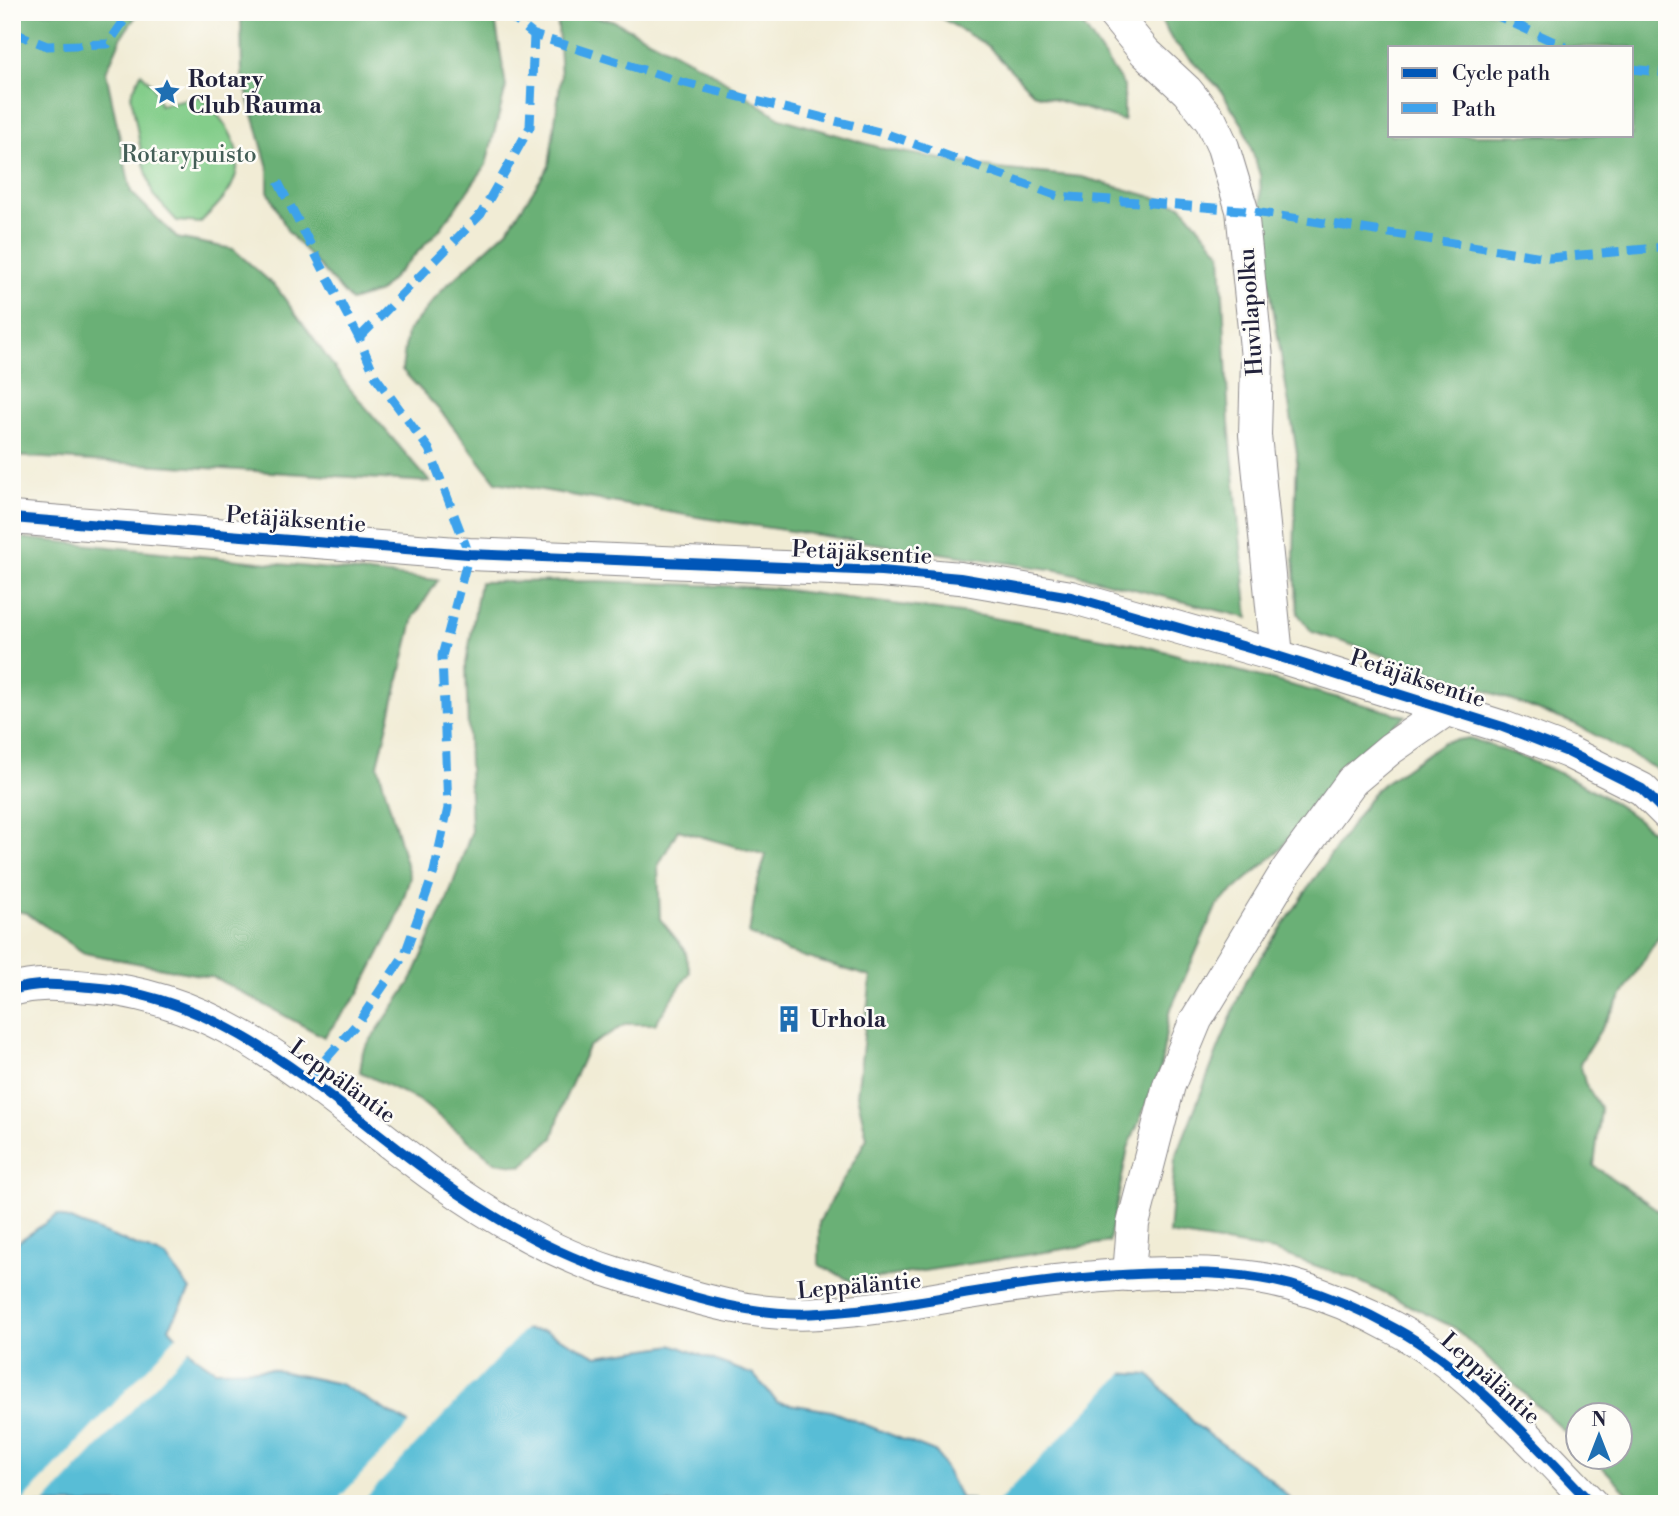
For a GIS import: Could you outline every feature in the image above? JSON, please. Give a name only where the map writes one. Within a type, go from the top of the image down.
[{"type":"street","name":"Huvilapolku","points":[[1112,12],[1145,52],[1187,91],[1212,121],[1223,147],[1242,210],[1257,358],[1255,435],[1277,656]]},
{"type":"street","name":"Petäjäksentie","points":[[12,518],[469,554],[881,572],[960,578],[1071,597],[1449,708],[1568,752],[1642,789],[1667,814]]},
{"type":"street","points":[[1129,1275],[1133,1224],[1169,1085],[1196,1020],[1287,870],[1352,781],[1390,749],[1449,708]]},
{"type":"street","name":"Leppäläntie","points":[[12,990],[37,983],[124,989],[182,1007],[240,1034],[310,1078],[438,1179],[519,1230],[591,1265],[746,1310],[818,1314],[999,1289],[1129,1275],[1214,1275],[1288,1284],[1339,1301],[1399,1330],[1449,1364],[1592,1504]]},
{"type":"green space","points":[[12,12],[139,12],[122,36],[106,72],[131,192],[177,238],[233,249],[276,287],[350,389],[430,482],[12,456]]},
{"type":"green space","points":[[241,12],[494,12],[506,87],[486,165],[441,228],[379,292],[351,301],[288,232],[268,191],[268,168],[242,75]]},
{"type":"green space","points":[[557,12],[612,20],[705,68],[780,118],[885,149],[998,169],[1082,177],[1181,205],[1221,253],[1229,423],[1248,618],[1063,571],[703,518],[496,482],[443,414],[402,370],[407,332],[443,289],[508,229],[549,166],[561,77]]},
{"type":"green space","points":[[931,12],[1074,12],[1124,86],[1124,121],[1033,93],[988,46]]},
{"type":"green space","points":[[1156,12],[1667,12],[1667,775],[1575,724],[1444,675],[1312,632],[1298,614],[1294,556],[1297,453],[1263,246],[1260,175],[1244,127],[1219,88],[1172,40]]},
{"type":"green space","name":"Rotarypuisto","points":[[141,73],[153,85],[160,105],[199,96],[218,115],[232,136],[238,160],[237,172],[222,200],[200,223],[177,221],[153,195],[142,157],[131,95]]},
{"type":"green space","points":[[12,537],[438,580],[414,617],[378,765],[410,878],[396,921],[358,995],[324,1037],[215,978],[84,953],[26,913],[12,910]]},
{"type":"green space","points":[[597,581],[772,588],[983,616],[1145,646],[1406,716],[1365,747],[1315,800],[1281,849],[1217,905],[1169,1013],[1160,1072],[1128,1148],[1109,1242],[853,1282],[819,1265],[819,1222],[867,1138],[857,1095],[871,977],[788,952],[749,934],[756,888],[766,855],[678,830],[658,866],[660,919],[685,950],[690,972],[655,1024],[626,1024],[588,1047],[563,1103],[553,1138],[522,1166],[495,1162],[420,1101],[360,1072],[363,1051],[410,983],[446,903],[471,833],[466,664],[480,582]]},
{"type":"green space","points":[[1470,738],[1550,769],[1621,807],[1667,844],[1667,923],[1580,1063],[1585,1083],[1601,1109],[1594,1166],[1667,1216],[1667,1504],[1639,1504],[1605,1470],[1634,1470],[1634,1400],[1564,1400],[1564,1431],[1455,1328],[1359,1281],[1274,1251],[1169,1234],[1175,1159],[1245,981],[1376,789],[1444,742]]},
{"type":"water","points":[[57,1215],[166,1257],[190,1290],[169,1328],[196,1357],[215,1370],[270,1369],[340,1384],[413,1426],[435,1412],[519,1329],[545,1331],[597,1356],[674,1345],[754,1375],[777,1402],[831,1411],[937,1453],[961,1499],[992,1501],[1115,1373],[1149,1375],[1196,1425],[1268,1477],[1295,1504],[12,1504],[12,1246]]},
{"type":"pier","points":[[517,1326],[528,1326],[360,1504],[348,1504],[340,1497],[412,1421],[433,1409]]},
{"type":"pier","points":[[179,1334],[191,1347],[44,1504],[20,1504]]},
{"type":"pier","points":[[1126,1370],[996,1504],[969,1504],[976,1497],[991,1498],[1113,1371]]},
{"type":"marked path","points":[[12,32],[47,46],[108,44],[130,12]]},
{"type":"marked path","points":[[505,12],[534,35],[681,82],[887,134],[1058,196],[1242,210],[1549,258],[1667,247]]},
{"type":"marked path","points":[[359,338],[481,214],[530,127],[534,35],[526,12]]},
{"type":"marked path","points":[[1489,12],[1563,46]]},
{"type":"marked path","points":[[1634,69],[1667,73]]},
{"type":"marked path","points":[[278,182],[359,338],[375,376],[429,449],[469,554],[442,656],[448,808],[434,872],[405,954],[360,1020],[309,1078]]},
{"type":"cycle path","points":[[12,518],[469,554],[881,571],[960,578],[1071,597],[1277,656],[1503,727],[1568,752],[1642,789],[1667,814]]},
{"type":"cycle path","points":[[12,990],[41,985],[90,987],[141,995],[189,1010],[233,1031],[276,1057],[438,1179],[523,1233],[591,1265],[716,1303],[767,1312],[820,1313],[886,1306],[1028,1284],[1104,1276],[1183,1273],[1258,1278],[1305,1289],[1384,1322],[1449,1364],[1500,1409],[1592,1504]]},
{"type":"place","name":"Rotary Club Rauma","points":[[167,92]]},
{"type":"place","name":"Urhola","points":[[789,1019]]}]
